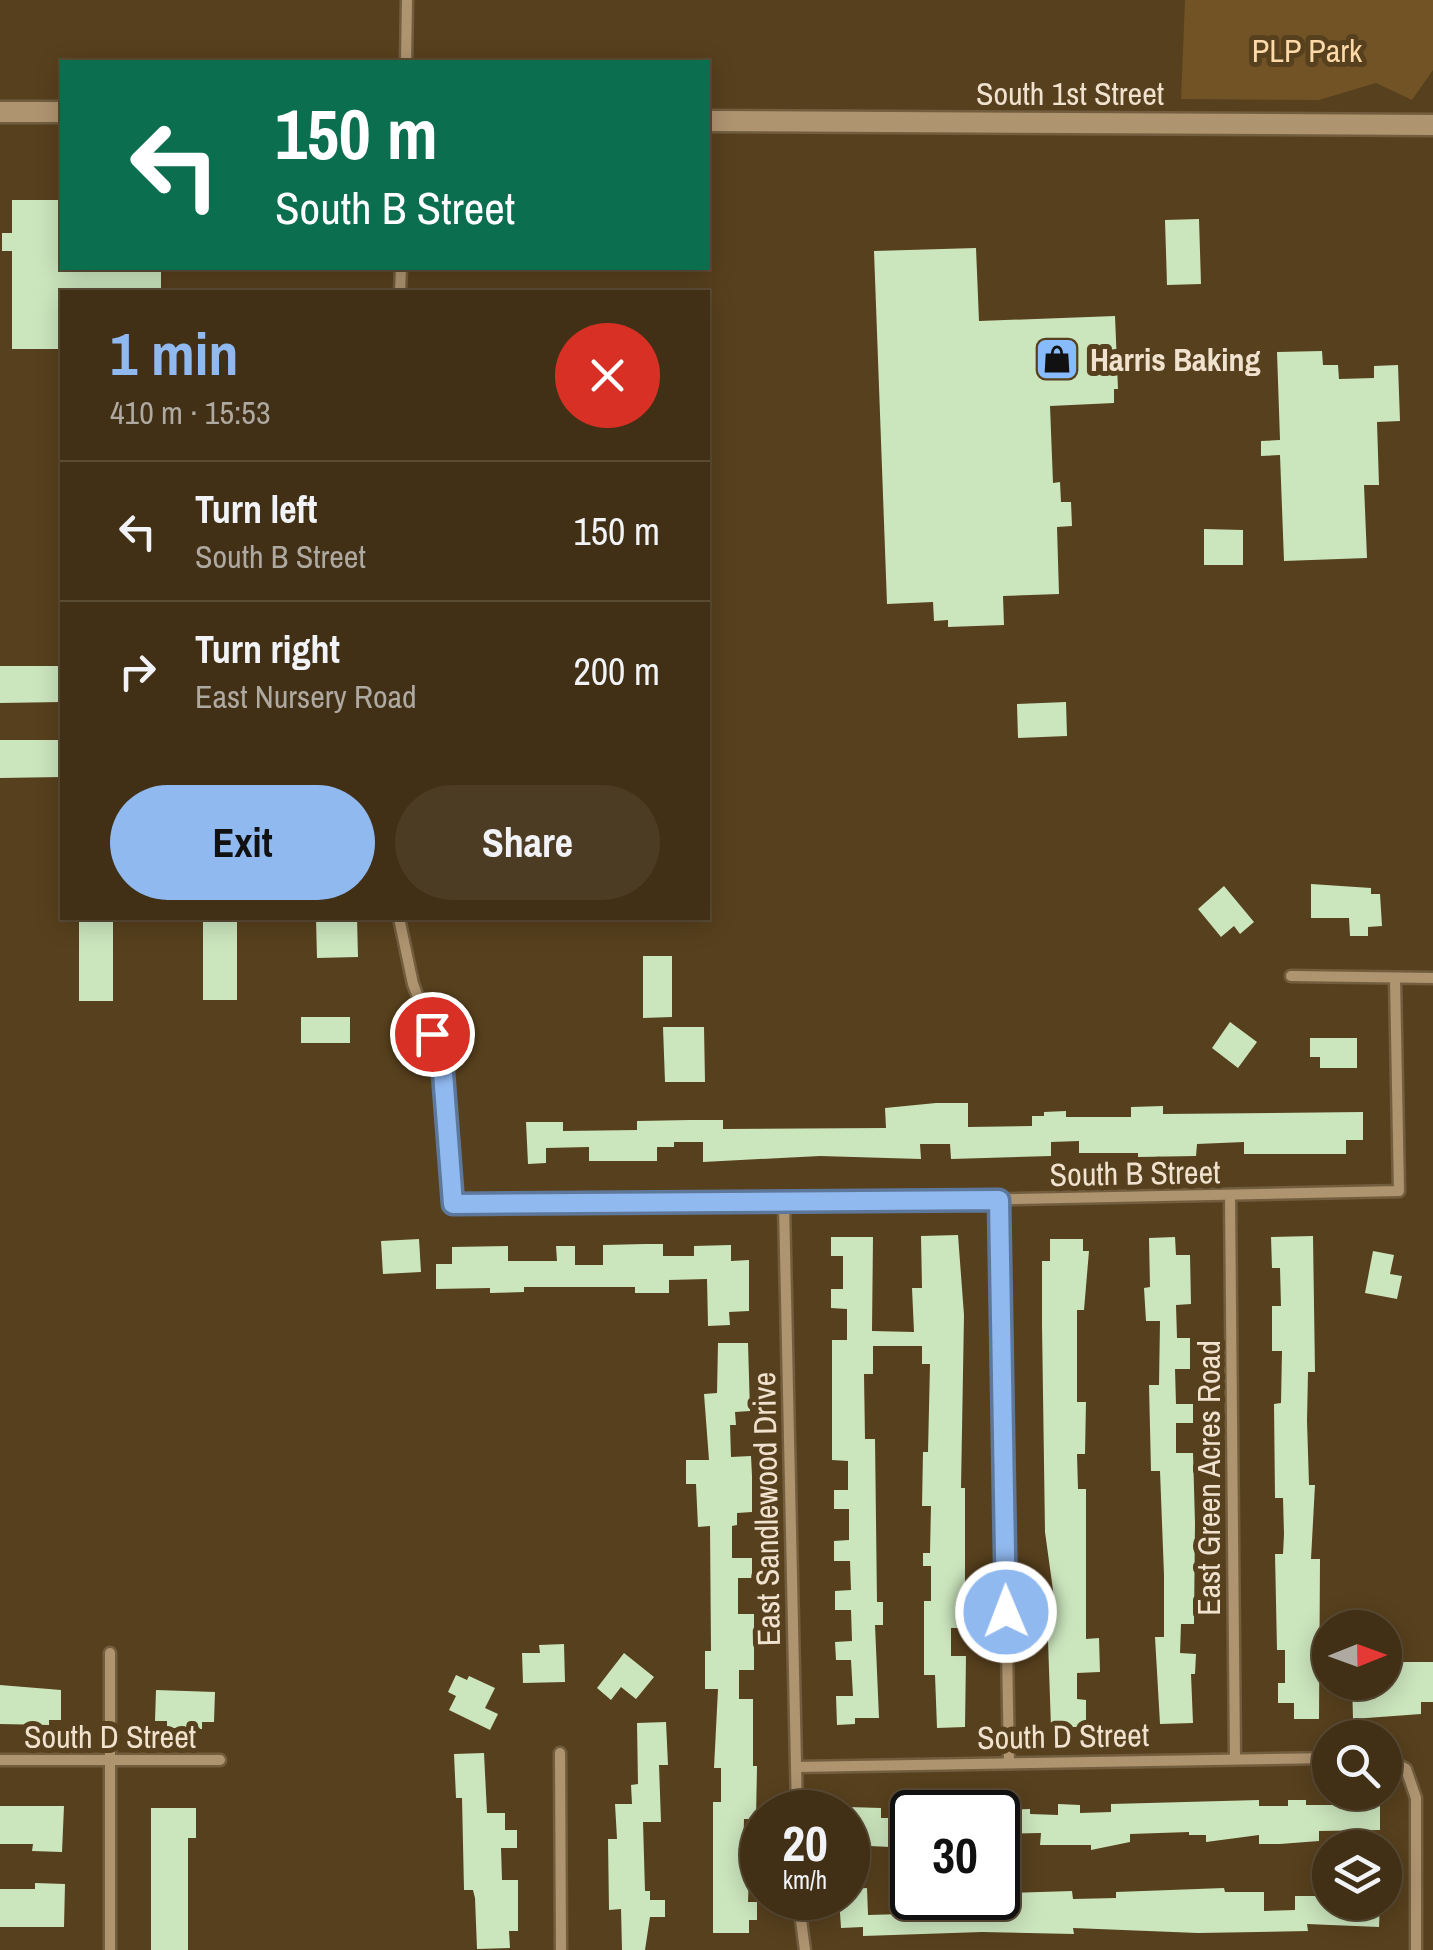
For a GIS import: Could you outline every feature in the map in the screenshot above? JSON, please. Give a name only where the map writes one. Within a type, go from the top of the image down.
[{"type":"main road","points":[[0,112],[60,112]]},
{"type":"main road","name":"South 1st Street","points":[[710,122],[1433,125]]},
{"type":"street","points":[[406,0],[406,60]]},
{"type":"street","name":"South B Street","points":[[399,920],[413,984],[442,1060],[453,1204],[784,1204],[1399,1191],[1395,978]]},
{"type":"street","points":[[1291,976],[1433,978]]},
{"type":"street","name":"East Green Acres Road","points":[[1230,1196],[1235,1759]]},
{"type":"street","points":[[999,1200],[1009,1762]]},
{"type":"street","name":"East Sandlewood Drive","points":[[784,1204],[797,1790]]},
{"type":"street","points":[[110,1653],[110,1950]]},
{"type":"street","points":[[560,1752],[562,1950]]},
{"type":"street","name":"South D Street","points":[[797,1767],[1312,1758]]},
{"type":"street","name":"South D Street","points":[[0,1760],[220,1760]]},
{"type":"street","points":[[1402,1767],[1416,1798],[1416,1950]]},
{"type":"street","points":[[801,1920],[804,1950]]},
{"type":"green space","name":"PLP Park","points":[[1185,0],[1433,0],[1433,70],[1412,100],[1376,83],[1319,100],[1181,99]]},
{"type":"building","points":[[12,200],[60,200],[60,270],[161,270],[161,290],[60,290],[60,349],[12,349],[12,251],[2,251],[2,233],[12,233]]},
{"type":"building","points":[[1199,219],[1201,284],[1167,285],[1165,220]]},
{"type":"building","points":[[976,248],[979,321],[1115,316],[1118,389],[1114,389],[1114,403],[1050,406],[1053,483],[1060,482],[1061,502],[1071,502],[1072,526],[1057,527],[1059,594],[1003,596],[1004,625],[948,627],[948,620],[934,621],[933,602],[887,604],[874,251]]},
{"type":"building","points":[[1322,351],[1323,365],[1338,365],[1339,379],[1374,378],[1374,366],[1398,365],[1400,421],[1377,422],[1379,485],[1364,485],[1367,558],[1284,561],[1280,455],[1261,456],[1261,441],[1280,440],[1277,352]]},
{"type":"building","points":[[1204,529],[1243,530],[1243,565],[1204,565]]},
{"type":"building","points":[[0,666],[60,666],[60,702],[0,703]]},
{"type":"building","points":[[1066,702],[1067,736],[1018,738],[1017,704]]},
{"type":"building","points":[[0,740],[60,740],[60,777],[0,778]]},
{"type":"building","points":[[1311,884],[1371,888],[1371,894],[1380,894],[1382,926],[1368,927],[1368,936],[1350,936],[1349,918],[1311,918]]},
{"type":"building","points":[[1224,886],[1254,922],[1240,934],[1234,926],[1221,937],[1198,909]]},
{"type":"building","points":[[79,920],[113,920],[113,1001],[79,1001]]},
{"type":"building","points":[[203,920],[237,920],[237,1000],[203,1000]]},
{"type":"building","points":[[316,920],[357,920],[358,957],[317,958]]},
{"type":"building","points":[[643,956],[672,956],[672,1017],[643,1018]]},
{"type":"building","points":[[301,1017],[350,1017],[350,1043],[301,1043]]},
{"type":"building","points":[[1230,1022],[1257,1042],[1238,1068],[1212,1048]]},
{"type":"building","points":[[663,1027],[704,1027],[705,1082],[665,1082]]},
{"type":"building","points":[[1310,1038],[1357,1038],[1357,1068],[1320,1068],[1320,1057],[1310,1057]]},
{"type":"building","points":[[968,1103],[968,1127],[1032,1126],[1032,1116],[1044,1116],[1044,1112],[1066,1111],[1066,1117],[1131,1117],[1131,1107],[1163,1106],[1163,1114],[1363,1112],[1363,1140],[1346,1140],[1346,1154],[1244,1154],[1244,1142],[1197,1144],[1196,1156],[1138,1157],[1138,1153],[1079,1153],[1079,1141],[1051,1142],[1051,1156],[951,1159],[950,1144],[920,1144],[921,1159],[820,1156],[703,1162],[703,1142],[674,1142],[674,1147],[657,1147],[657,1161],[589,1161],[589,1147],[546,1148],[546,1163],[528,1164],[526,1122],[563,1122],[563,1131],[637,1130],[637,1121],[690,1120],[723,1120],[723,1129],[886,1128],[885,1108]]},
{"type":"building","points":[[958,1235],[964,1315],[961,1488],[965,1488],[965,1628],[951,1628],[951,1656],[966,1656],[965,1727],[937,1728],[935,1675],[924,1675],[924,1601],[931,1601],[931,1566],[923,1566],[923,1553],[930,1553],[931,1506],[922,1506],[930,1364],[922,1364],[922,1346],[873,1346],[873,1374],[864,1374],[865,1439],[875,1439],[877,1602],[883,1602],[883,1625],[875,1625],[879,1718],[855,1718],[855,1724],[837,1725],[836,1696],[853,1696],[851,1660],[836,1660],[835,1642],[852,1641],[851,1610],[835,1610],[835,1591],[851,1590],[850,1561],[834,1561],[834,1541],[849,1540],[849,1509],[834,1509],[834,1490],[848,1490],[848,1461],[832,1460],[832,1340],[847,1340],[847,1309],[831,1308],[831,1289],[843,1289],[843,1256],[831,1256],[831,1237],[873,1237],[872,1331],[914,1332],[912,1288],[922,1288],[921,1236]]},
{"type":"building","points":[[1313,1236],[1315,1372],[1308,1372],[1307,1421],[1309,1485],[1315,1485],[1311,1559],[1320,1559],[1320,1610],[1312,1610],[1312,1700],[1319,1700],[1319,1719],[1294,1719],[1294,1703],[1278,1703],[1278,1683],[1285,1683],[1285,1650],[1277,1650],[1275,1554],[1283,1554],[1284,1534],[1283,1498],[1275,1498],[1274,1404],[1281,1403],[1282,1351],[1272,1351],[1272,1306],[1281,1306],[1280,1268],[1272,1268],[1271,1237]]},
{"type":"building","points":[[1175,1237],[1176,1255],[1190,1255],[1191,1304],[1176,1305],[1177,1338],[1190,1338],[1190,1369],[1175,1369],[1176,1404],[1193,1404],[1193,1423],[1176,1423],[1176,1453],[1193,1453],[1195,1523],[1194,1624],[1181,1624],[1180,1653],[1196,1654],[1195,1674],[1191,1674],[1193,1723],[1160,1724],[1155,1637],[1164,1637],[1164,1575],[1160,1471],[1151,1471],[1149,1385],[1159,1385],[1160,1321],[1146,1321],[1144,1288],[1150,1287],[1149,1238]]},
{"type":"building","points":[[419,1239],[421,1272],[383,1274],[381,1241]]},
{"type":"building","points":[[1050,1239],[1083,1239],[1083,1251],[1089,1251],[1084,1310],[1077,1310],[1077,1402],[1086,1402],[1085,1454],[1077,1454],[1078,1489],[1086,1489],[1086,1639],[1099,1638],[1100,1672],[1077,1673],[1077,1699],[1086,1700],[1086,1727],[1051,1727],[1047,1612],[1056,1612],[1045,1532],[1042,1325],[1042,1261],[1050,1261]]},
{"type":"building","points":[[663,1244],[663,1256],[694,1256],[694,1246],[731,1245],[731,1261],[749,1260],[749,1311],[729,1312],[730,1325],[708,1326],[707,1279],[669,1280],[669,1293],[635,1293],[635,1287],[524,1287],[524,1292],[490,1293],[490,1288],[436,1289],[436,1264],[452,1264],[452,1247],[508,1246],[508,1261],[557,1261],[556,1246],[575,1246],[575,1265],[603,1265],[603,1245]]},
{"type":"building","points":[[1373,1251],[1394,1255],[1390,1274],[1402,1276],[1397,1299],[1365,1293]]},
{"type":"building","points":[[718,1343],[748,1343],[750,1411],[735,1412],[736,1425],[730,1425],[731,1457],[751,1456],[752,1476],[752,1512],[737,1513],[737,1525],[732,1526],[732,1558],[752,1558],[752,1578],[738,1578],[738,1614],[754,1614],[754,1670],[739,1670],[739,1699],[753,1699],[753,1766],[757,1766],[757,1790],[740,1790],[740,1920],[749,1920],[749,1933],[713,1933],[713,1802],[721,1802],[721,1768],[714,1768],[718,1689],[705,1689],[705,1651],[711,1651],[710,1526],[698,1527],[696,1484],[686,1484],[686,1460],[709,1460],[704,1394],[717,1393]]},
{"type":"building","points":[[564,1644],[565,1682],[523,1683],[522,1653],[540,1653],[539,1645]]},
{"type":"building","points":[[624,1653],[654,1677],[636,1699],[621,1687],[611,1700],[597,1688]]},
{"type":"building","points":[[1402,1662],[1433,1662],[1433,1702],[1421,1702],[1421,1714],[1353,1719],[1352,1700],[1402,1700]]},
{"type":"building","points":[[456,1675],[467,1680],[469,1676],[495,1688],[485,1708],[498,1714],[490,1730],[449,1710],[456,1696],[448,1692]]},
{"type":"building","points":[[0,1685],[61,1690],[61,1720],[49,1720],[49,1725],[0,1724]]},
{"type":"building","points":[[156,1690],[215,1692],[214,1722],[202,1722],[202,1729],[167,1728],[167,1721],[155,1721]]},
{"type":"building","points":[[666,1722],[668,1765],[659,1765],[661,1822],[643,1822],[645,1891],[650,1891],[650,1900],[665,1900],[665,1917],[650,1917],[645,1950],[622,1950],[621,1909],[609,1910],[608,1839],[617,1839],[615,1804],[632,1804],[631,1785],[638,1784],[637,1723]]},
{"type":"building","points":[[484,1753],[487,1813],[505,1813],[505,1830],[517,1830],[517,1848],[501,1848],[502,1880],[518,1880],[518,1931],[509,1931],[510,1948],[477,1949],[475,1898],[473,1890],[464,1890],[462,1798],[456,1798],[454,1754]]},
{"type":"building","points":[[1259,1800],[1259,1806],[1288,1806],[1288,1800],[1306,1800],[1306,1805],[1312,1805],[1312,1810],[1380,1810],[1380,1830],[1312,1830],[1312,1842],[1280,1844],[1259,1844],[1259,1835],[1206,1842],[1206,1835],[1189,1832],[1130,1834],[1130,1842],[1091,1850],[1091,1845],[1040,1845],[1041,1833],[1020,1833],[1020,1809],[1030,1809],[1030,1814],[1058,1815],[1058,1804],[1080,1805],[1080,1813],[1111,1812],[1111,1804]]},
{"type":"building","points":[[0,1806],[64,1806],[62,1852],[32,1851],[33,1844],[0,1844]]},
{"type":"building","points":[[151,1808],[196,1808],[196,1838],[188,1838],[188,1950],[151,1950]]},
{"type":"building","points":[[870,1808],[881,1808],[881,1818],[890,1818],[890,1847],[870,1846]]},
{"type":"building","points":[[35,1883],[65,1884],[64,1927],[0,1927],[0,1889],[35,1889]]},
{"type":"building","points":[[1224,1888],[1225,1892],[1264,1892],[1264,1911],[1295,1910],[1295,1896],[1312,1896],[1312,1920],[1379,1920],[1379,1927],[1307,1924],[1308,1931],[1198,1933],[1073,1928],[1074,1934],[863,1936],[863,1927],[841,1928],[840,1920],[870,1920],[870,1915],[890,1914],[890,1920],[1020,1920],[1020,1893],[1072,1891],[1073,1899],[1116,1898],[1116,1892]]},
{"type":"place","name":"Harris Baking","points":[[1057,359]]},
{"type":"route","points":[[432,1034],[442,1060],[453,1204],[999,1200],[1006,1612]]}]
